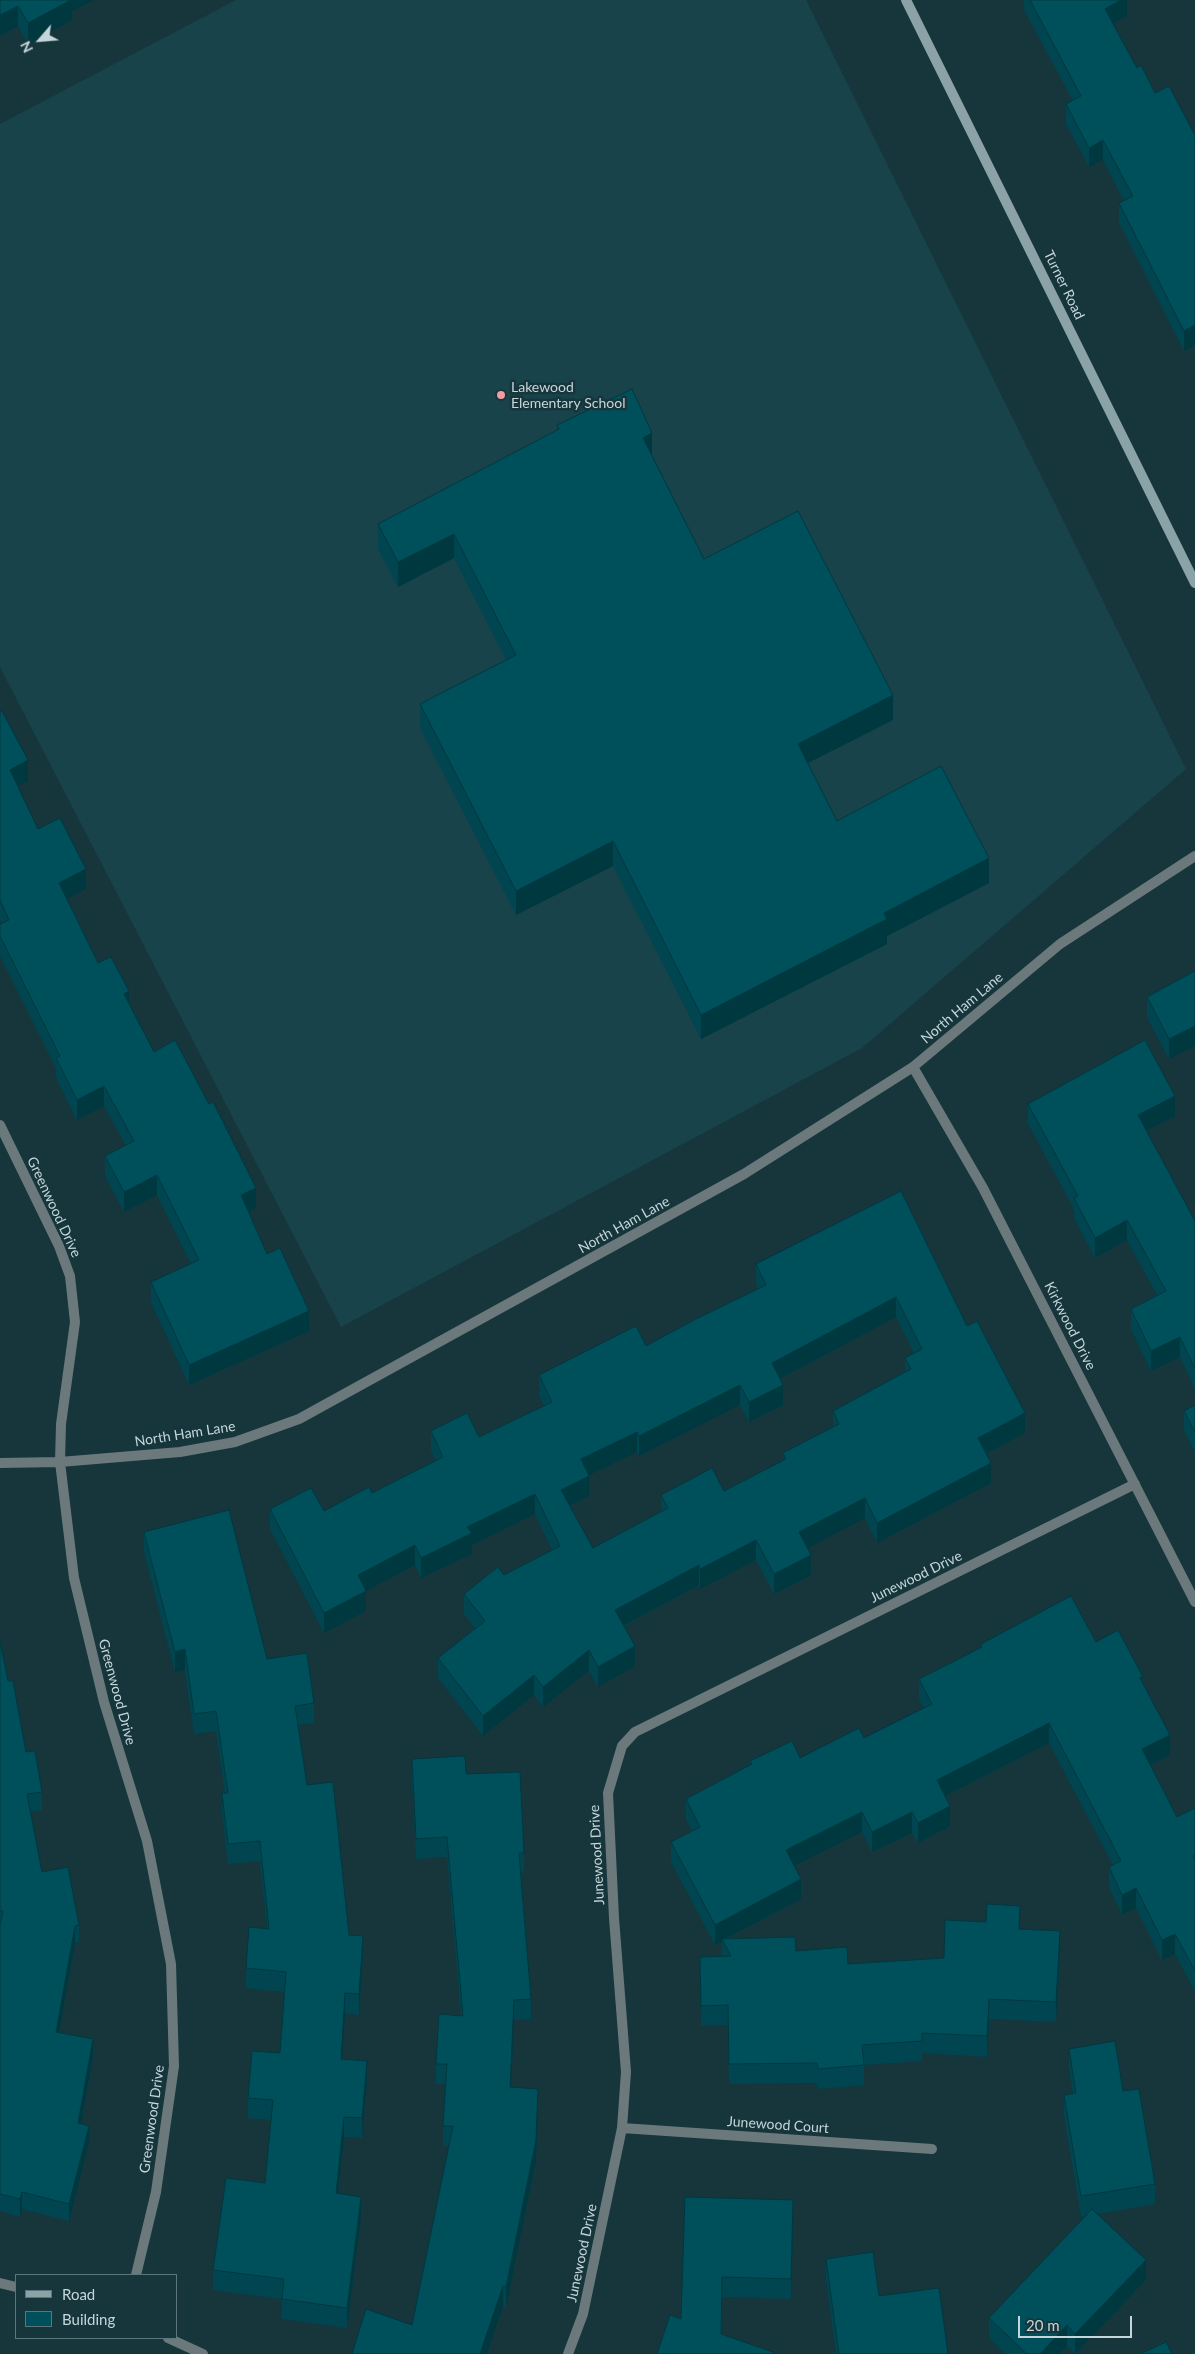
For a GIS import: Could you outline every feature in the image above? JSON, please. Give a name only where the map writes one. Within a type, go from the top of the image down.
[{"type":"main road","name":"Turner Road","points":[[906,0],[1195,583]]},
{"type":"street","name":"North Ham Lane","points":[[0,1463],[60,1462],[180,1452],[235,1442],[299,1419],[744,1174],[913,1067],[1060,944],[1195,856]]},
{"type":"street","name":"Kirkwood Drive","points":[[913,1067],[983,1188],[1195,1602]]},
{"type":"street","name":"Greenwood Drive","points":[[0,1125],[59,1246],[70,1276],[75,1322],[61,1424],[60,1462],[74,1578],[104,1702],[147,1841],[171,1964],[174,2066],[156,2192],[136,2274]]},
{"type":"street","name":"Junewood Drive","points":[[568,2354],[583,2314],[622,2128],[626,2072],[614,1918],[608,1793],[622,1746],[635,1732],[1135,1484]]},
{"type":"street","name":"Junewood Court","points":[[622,2128],[932,2149]]},
{"type":"street","points":[[0,2283],[15,2287]]},
{"type":"street","points":[[170,2339],[203,2354]]},
{"type":"shaded area","name":"Lakewood Elementary School","points":[[236,0],[806,0],[1186,769],[862,1048],[341,1327],[0,667],[0,124]]},
{"type":"building","points":[[0,0],[71,0],[28,23],[18,6],[0,15]]},
{"type":"building","points":[[1030,0],[1121,0],[1105,9],[1137,68],[1141,65],[1155,93],[1169,86],[1195,135],[1195,325],[1184,331],[1119,203],[1133,196],[1103,140],[1089,148],[1066,104],[1081,96]]},
{"type":"building","points":[[632,389],[652,433],[643,438],[704,559],[798,511],[893,695],[798,744],[837,821],[941,766],[989,858],[884,913],[887,919],[701,1015],[613,841],[516,891],[420,704],[516,655],[454,534],[398,562],[378,524],[559,429],[557,425]]},
{"type":"building","points":[[2,711],[28,760],[10,770],[38,829],[60,818],[86,869],[59,883],[98,963],[111,957],[129,991],[124,994],[154,1052],[175,1040],[209,1104],[213,1102],[256,1188],[241,1195],[267,1254],[280,1248],[309,1311],[189,1365],[151,1282],[199,1260],[157,1175],[124,1192],[105,1156],[134,1141],[104,1086],[77,1100],[56,1058],[60,1056],[0,936],[0,924],[9,920],[0,900],[0,712]]},
{"type":"building","points":[[1195,971],[1195,1026],[1169,1039],[1147,997]]},
{"type":"building","points":[[1145,1040],[1175,1096],[1138,1115],[1195,1221],[1195,1369],[1180,1337],[1151,1351],[1131,1309],[1166,1291],[1127,1220],[1095,1238],[1074,1198],[1078,1196],[1028,1104]]},
{"type":"building","points":[[901,1191],[967,1326],[977,1321],[1025,1413],[978,1438],[991,1463],[877,1523],[865,1498],[799,1532],[811,1555],[774,1574],[756,1540],[700,1569],[699,1565],[615,1610],[635,1646],[598,1667],[589,1650],[543,1687],[534,1675],[483,1716],[438,1658],[485,1621],[464,1594],[498,1567],[504,1575],[560,1546],[535,1494],[467,1527],[472,1533],[421,1558],[415,1545],[358,1575],[366,1591],[324,1613],[270,1509],[311,1488],[324,1511],[369,1487],[372,1493],[443,1457],[431,1431],[467,1413],[479,1437],[552,1402],[539,1375],[636,1326],[646,1346],[766,1285],[756,1264]],"holes":[[[896,1297],[922,1349],[905,1358],[911,1369],[833,1411],[839,1424],[783,1453],[786,1459],[724,1491],[712,1468],[661,1495],[668,1508],[593,1548],[561,1490],[589,1476],[581,1459],[637,1432],[639,1436],[740,1385],[749,1402],[783,1385],[772,1363]]]},
{"type":"building","points":[[1195,1405],[1195,1432],[1184,1411]]},
{"type":"building","points":[[229,1510],[267,1659],[307,1653],[314,1703],[295,1706],[307,1785],[333,1782],[349,1935],[363,1936],[359,1994],[345,1993],[341,2059],[367,2061],[362,2118],[344,2117],[336,2193],[361,2197],[347,2308],[282,2299],[284,2279],[213,2270],[226,2178],[265,2183],[273,2100],[248,2098],[252,2051],[280,2053],[286,1972],[246,1968],[249,1927],[269,1929],[260,1841],[228,1844],[222,1793],[228,1793],[216,1711],[194,1714],[185,1649],[175,1652],[144,1532]]},
{"type":"building","points":[[1071,1596],[1096,1642],[1118,1630],[1143,1677],[1140,1678],[1170,1735],[1142,1749],[1177,1817],[1195,1808],[1195,1855],[1193,1856],[1195,1861],[1195,1971],[1175,1934],[1162,1940],[1136,1888],[1122,1895],[1109,1867],[1121,1861],[1049,1723],[937,1780],[950,1806],[918,1823],[912,1812],[872,1832],[862,1812],[786,1850],[801,1879],[715,1925],[671,1842],[700,1827],[686,1799],[752,1764],[750,1761],[792,1741],[800,1758],[859,1728],[864,1738],[932,1704],[919,1679],[982,1647],[981,1644]]},
{"type":"building","points":[[0,1641],[8,1681],[13,1681],[26,1752],[35,1751],[42,1792],[27,1794],[42,1872],[68,1867],[79,1925],[75,1926],[56,2032],[93,2039],[78,2123],[89,2126],[69,2204],[22,2192],[20,2199],[0,2194],[0,1926],[3,1911],[0,1911]]},
{"type":"building","points":[[465,1756],[466,1774],[520,1772],[524,1853],[519,1853],[531,1999],[514,2000],[510,2087],[538,2089],[536,2140],[506,2287],[503,2286],[480,2354],[352,2354],[366,2309],[412,2325],[453,2126],[443,2126],[447,2064],[436,2064],[439,2014],[463,2016],[447,1837],[416,1839],[412,1759]]},
{"type":"building","points":[[987,1904],[1020,1906],[1019,1929],[1060,1931],[1056,2002],[989,1999],[987,2036],[922,2033],[922,2041],[862,2045],[864,2065],[818,2069],[817,2063],[729,2064],[728,2005],[701,2006],[700,1957],[731,1956],[722,1939],[795,1937],[796,1951],[847,1947],[848,1964],[944,1958],[945,1920],[986,1922]]},
{"type":"building","points":[[1115,2041],[1123,2091],[1139,2089],[1155,2184],[1081,2196],[1064,2095],[1076,2093],[1069,2049]]},
{"type":"building","points":[[685,2197],[793,2200],[791,2279],[722,2277],[721,2334],[773,2352],[772,2354],[657,2354],[670,2315],[681,2319]]},
{"type":"building","points":[[1092,2209],[1146,2260],[1075,2334],[1067,2325],[1040,2354],[1027,2354],[989,2318]]},
{"type":"building","points":[[873,2252],[879,2296],[939,2288],[948,2354],[839,2354],[826,2259]]},
{"type":"building","points":[[1166,2342],[1172,2354],[1140,2354]]},
{"type":"place","name":"Lakewood Elementary School","points":[[501,395]]}]
